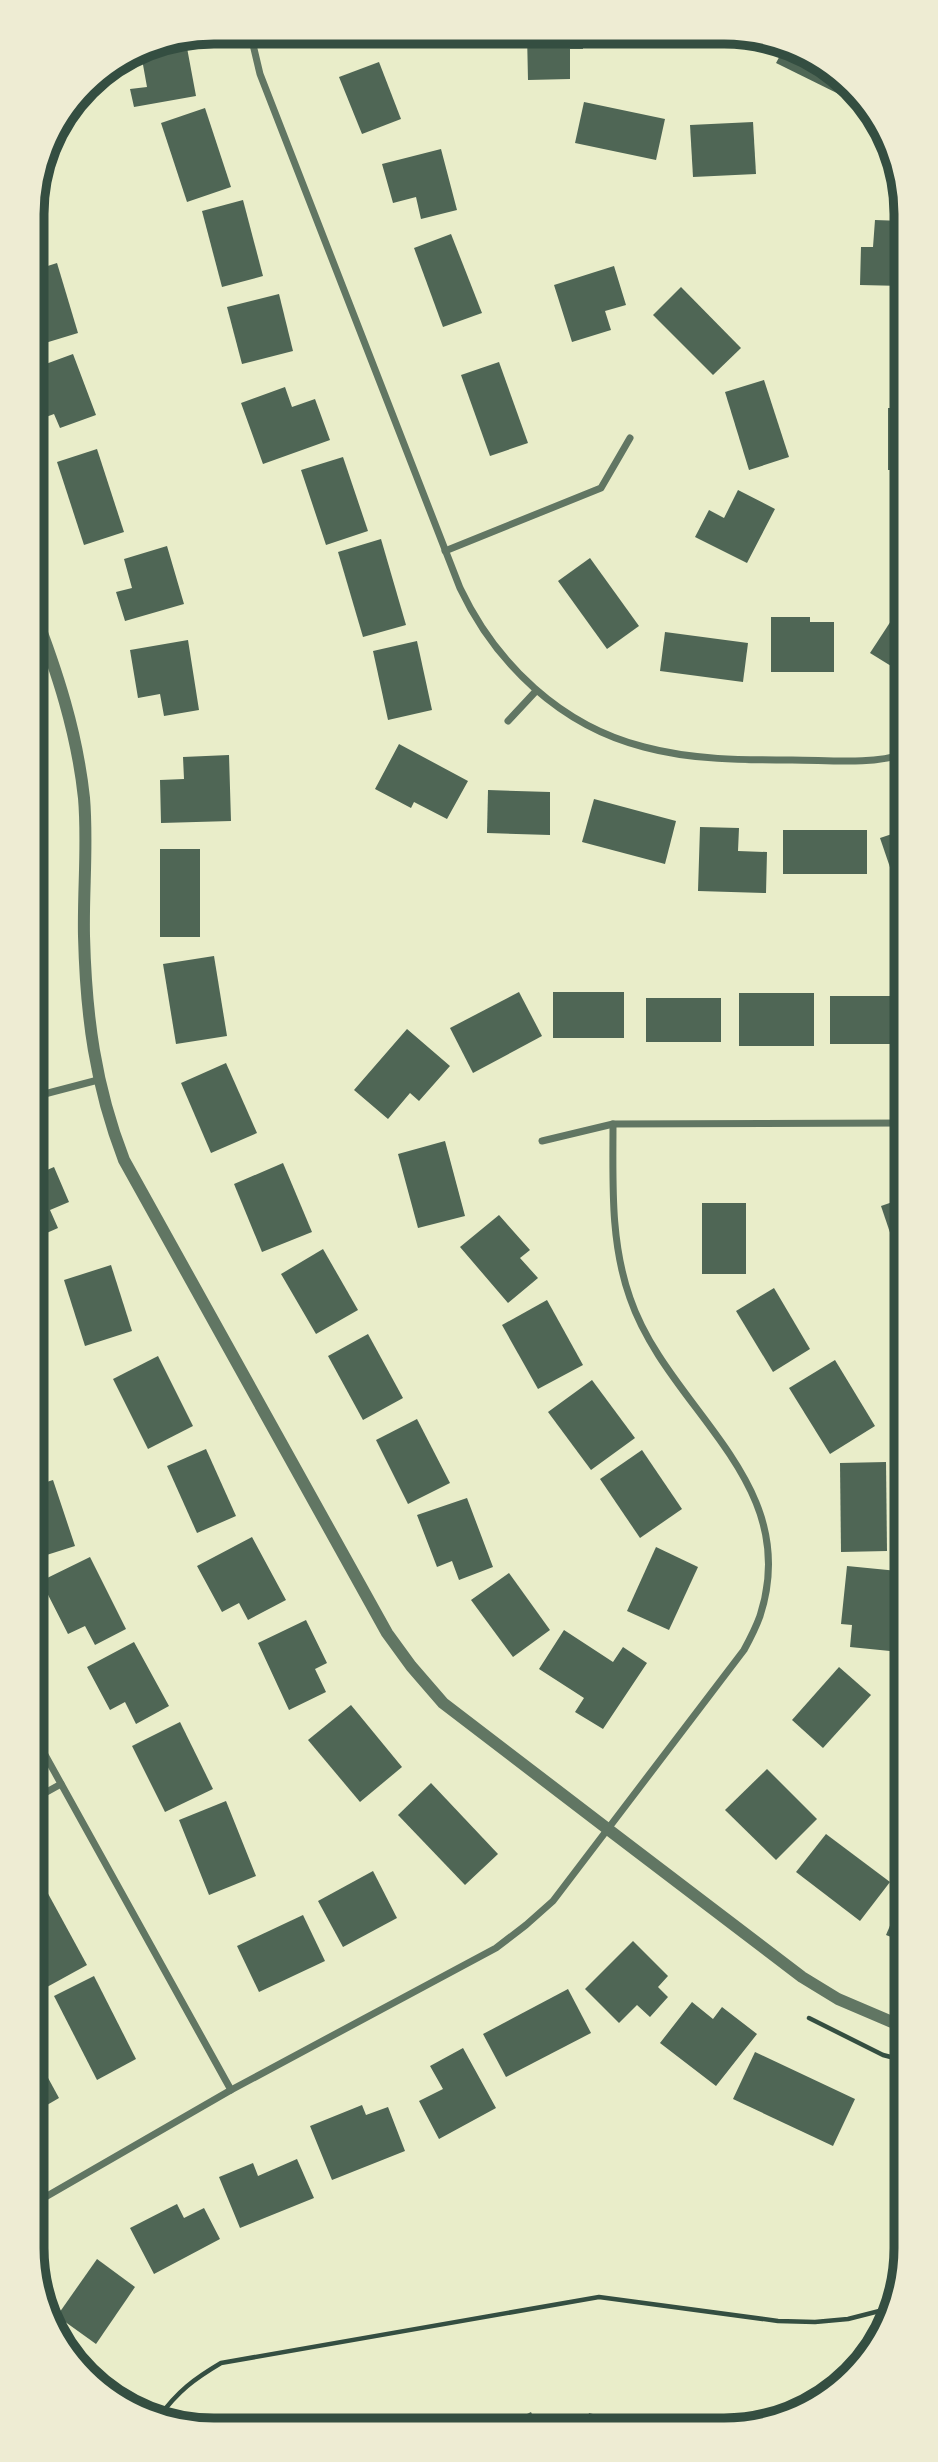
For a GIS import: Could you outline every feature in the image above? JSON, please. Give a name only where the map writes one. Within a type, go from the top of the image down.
[{"type":"street","points":[[251,44],[260,75],[445,551],[474,617],[491,643],[536,691],[568,714],[603,733],[643,747],[685,755],[736,760],[840,760],[894,756]]},
{"type":"street","points":[[445,551],[601,488],[630,438]]},
{"type":"street","points":[[44,641],[70,715],[84,797],[87,1000],[99,1080],[111,1126],[124,1160],[387,1633],[443,1703],[802,1977],[838,1999],[894,2023]]},
{"type":"street","points":[[508,721],[536,691]]},
{"type":"street","points":[[44,1094],[99,1080]]},
{"type":"street","points":[[542,1141],[613,1124],[894,1123]]},
{"type":"street","points":[[44,2198],[231,2090],[496,1948],[526,1926],[553,1901],[744,1650],[760,1617],[768,1581],[767,1547],[761,1512],[747,1480],[661,1360],[630,1298],[615,1231],[613,1124]]},
{"type":"street","points":[[44,1753],[231,2090]]},
{"type":"street","points":[[44,1793],[61,1784]]},
{"type":"path","points":[[809,2018],[894,2058]]},
{"type":"path","points":[[164,2410],[176,2394],[221,2363],[599,2297],[778,2321],[848,2319],[882,2310]]},
{"type":"building","points":[[527,44],[583,44],[583,49],[570,49],[570,79],[528,80]]},
{"type":"building","points":[[187,46],[196,96],[134,107],[130,89],[147,87],[142,60]]},
{"type":"building","points":[[781,54],[789,57],[828,79],[849,99],[776,63]]},
{"type":"building","points":[[379,62],[401,119],[362,134],[339,77]]},
{"type":"building","points":[[584,102],[665,119],[656,160],[575,143]]},
{"type":"building","points":[[205,108],[231,187],[187,202],[161,123]]},
{"type":"building","points":[[753,122],[756,174],[693,177],[690,125]]},
{"type":"building","points":[[441,149],[457,210],[421,219],[416,197],[393,203],[382,164]]},
{"type":"building","points":[[243,200],[263,276],[222,287],[202,211]]},
{"type":"building","points":[[875,220],[894,221],[894,286],[860,285],[861,247],[873,247]]},
{"type":"building","points":[[451,234],[482,313],[443,327],[414,248]]},
{"type":"building","points":[[57,263],[78,333],[44,343],[44,267]]},
{"type":"building","points":[[614,266],[626,305],[605,311],[611,330],[572,342],[554,285]]},
{"type":"building","points":[[681,287],[741,348],[713,375],[653,315]]},
{"type":"building","points":[[279,294],[293,351],[242,364],[227,307]]},
{"type":"building","points":[[73,354],[96,415],[60,428],[54,414],[44,418],[44,365]]},
{"type":"building","points":[[499,362],[528,443],[490,456],[461,375]]},
{"type":"building","points":[[764,380],[789,457],[749,470],[725,392]]},
{"type":"building","points":[[285,387],[292,407],[315,399],[330,440],[263,464],[241,403]]},
{"type":"building","points":[[888,408],[894,408],[894,470],[888,470]]},
{"type":"building","points":[[97,449],[124,532],[84,545],[57,462]]},
{"type":"building","points":[[343,457],[368,531],[326,545],[301,470]]},
{"type":"building","points":[[738,490],[775,509],[747,563],[695,537],[709,510],[724,518]]},
{"type":"building","points":[[381,539],[406,625],[363,637],[338,552]]},
{"type":"building","points":[[167,546],[184,604],[125,621],[116,592],[132,588],[124,559]]},
{"type":"building","points":[[590,558],[639,626],[607,649],[558,581]]},
{"type":"building","points":[[894,616],[894,668],[870,653]]},
{"type":"building","points":[[771,617],[810,617],[810,622],[834,622],[834,672],[771,672]]},
{"type":"building","points":[[665,632],[748,643],[743,682],[660,671]]},
{"type":"building","points":[[188,640],[199,710],[164,716],[160,694],[138,698],[130,650]]},
{"type":"building","points":[[417,641],[432,710],[388,720],[373,651]]},
{"type":"building","points":[[399,744],[468,781],[447,819],[414,802],[411,808],[375,789]]},
{"type":"building","points":[[229,755],[231,821],[161,823],[160,780],[184,779],[183,757]]},
{"type":"building","points":[[488,790],[550,792],[550,835],[487,833]]},
{"type":"building","points":[[594,799],[676,821],[665,864],[582,842]]},
{"type":"building","points":[[700,827],[739,828],[738,851],[767,852],[766,893],[698,891]]},
{"type":"building","points":[[783,830],[867,830],[867,874],[783,874]]},
{"type":"building","points":[[894,833],[894,879],[880,838]]},
{"type":"building","points":[[160,849],[200,849],[200,937],[160,937]]},
{"type":"building","points":[[214,956],[227,1036],[176,1044],[163,964]]},
{"type":"building","points":[[519,992],[542,1036],[473,1073],[450,1028]]},
{"type":"building","points":[[553,992],[624,992],[624,1038],[553,1038]]},
{"type":"building","points":[[739,993],[814,993],[814,1046],[739,1046]]},
{"type":"building","points":[[830,996],[894,996],[894,1044],[830,1044]]},
{"type":"building","points":[[646,998],[721,998],[721,1042],[646,1042]]},
{"type":"building","points":[[407,1029],[450,1066],[419,1101],[410,1093],[388,1119],[354,1090]]},
{"type":"building","points":[[226,1063],[257,1133],[211,1153],[181,1083]]},
{"type":"building","points":[[445,1141],[465,1216],[418,1228],[398,1154]]},
{"type":"building","points":[[283,1163],[312,1232],[262,1252],[234,1184]]},
{"type":"building","points":[[54,1167],[69,1202],[50,1210],[58,1228],[44,1234],[44,1171]]},
{"type":"building","points":[[894,1201],[894,1244],[881,1206]]},
{"type":"building","points":[[702,1203],[746,1203],[746,1274],[702,1274]]},
{"type":"building","points":[[499,1215],[530,1250],[520,1258],[538,1278],[508,1303],[460,1247]]},
{"type":"building","points":[[323,1249],[358,1310],[316,1334],[281,1274]]},
{"type":"building","points":[[111,1265],[132,1331],[85,1346],[64,1280]]},
{"type":"building","points":[[774,1288],[810,1349],[773,1372],[736,1311]]},
{"type":"building","points":[[547,1300],[583,1365],[538,1389],[502,1325]]},
{"type":"building","points":[[368,1334],[403,1398],[363,1420],[328,1356]]},
{"type":"building","points":[[158,1356],[193,1426],[148,1449],[113,1379]]},
{"type":"building","points":[[835,1360],[875,1426],[830,1454],[789,1388]]},
{"type":"building","points":[[592,1380],[635,1438],[591,1470],[548,1412]]},
{"type":"building","points":[[417,1419],[450,1483],[408,1504],[376,1440]]},
{"type":"building","points":[[206,1449],[236,1516],[197,1533],[167,1466]]},
{"type":"building","points":[[642,1450],[682,1509],[640,1538],[600,1479]]},
{"type":"building","points":[[886,1462],[887,1551],[841,1552],[840,1463]]},
{"type":"building","points":[[53,1480],[75,1546],[44,1556],[44,1483]]},
{"type":"building","points":[[467,1498],[493,1567],[459,1580],[452,1561],[437,1567],[417,1515]]},
{"type":"building","points":[[252,1537],[286,1600],[248,1620],[239,1603],[222,1612],[197,1566]]},
{"type":"building","points":[[656,1547],[698,1567],[669,1630],[627,1611]]},
{"type":"building","points":[[90,1557],[126,1629],[95,1645],[85,1626],[68,1634],[44,1587],[44,1580]]},
{"type":"building","points":[[847,1566],[894,1571],[890,1651],[850,1647],[852,1625],[841,1624]]},
{"type":"building","points":[[509,1573],[550,1630],[513,1657],[471,1600]]},
{"type":"building","points":[[306,1620],[327,1663],[315,1669],[326,1692],[289,1710],[258,1643]]},
{"type":"building","points":[[564,1630],[613,1662],[623,1647],[647,1663],[603,1729],[575,1712],[584,1698],[539,1669]]},
{"type":"building","points":[[134,1642],[169,1706],[136,1724],[125,1702],[110,1710],[87,1667]]},
{"type":"building","points":[[839,1667],[871,1695],[823,1748],[792,1720]]},
{"type":"building","points":[[351,1705],[402,1767],[360,1802],[308,1740]]},
{"type":"building","points":[[180,1722],[213,1789],[165,1812],[132,1746]]},
{"type":"building","points":[[767,1769],[817,1819],[776,1860],[725,1810]]},
{"type":"building","points":[[431,1783],[498,1854],[465,1885],[398,1815]]},
{"type":"building","points":[[226,1801],[256,1876],[209,1895],[179,1820]]},
{"type":"building","points":[[826,1834],[890,1882],[860,1921],[796,1872]]},
{"type":"building","points":[[373,1871],[397,1918],[343,1947],[318,1901]]},
{"type":"building","points":[[44,1886],[87,1965],[47,1987],[44,1981]]},
{"type":"building","points":[[303,1915],[325,1961],[259,1992],[237,1946]]},
{"type":"building","points":[[894,1916],[894,1938],[886,1935]]},
{"type":"building","points":[[633,1941],[668,1976],[658,1987],[668,1997],[650,2017],[637,2005],[619,2023],[585,1989]]},
{"type":"building","points":[[94,1976],[136,2059],[97,2080],[54,1996]]},
{"type":"building","points":[[568,1989],[591,2033],[506,2077],[483,2034]]},
{"type":"building","points":[[692,2002],[713,2019],[722,2007],[757,2034],[716,2086],[660,2043]]},
{"type":"building","points":[[463,2048],[496,2108],[439,2139],[419,2101],[443,2089],[430,2066]]},
{"type":"building","points":[[755,2052],[855,2099],[833,2146],[733,2099]]},
{"type":"building","points":[[44,2070],[59,2098],[44,2107]]},
{"type":"building","points":[[362,2105],[366,2115],[388,2107],[405,2151],[332,2180],[310,2126]]},
{"type":"building","points":[[297,2159],[314,2198],[240,2228],[219,2177],[253,2163],[258,2176]]},
{"type":"building","points":[[177,2204],[184,2218],[204,2208],[220,2239],[154,2274],[130,2228]]},
{"type":"building","points":[[97,2259],[135,2287],[96,2344],[58,2315]]},
{"type":"building","points":[[531,2412],[534,2418],[519,2418]]},
{"type":"building","points":[[589,2413],[608,2418],[588,2418]]}]
